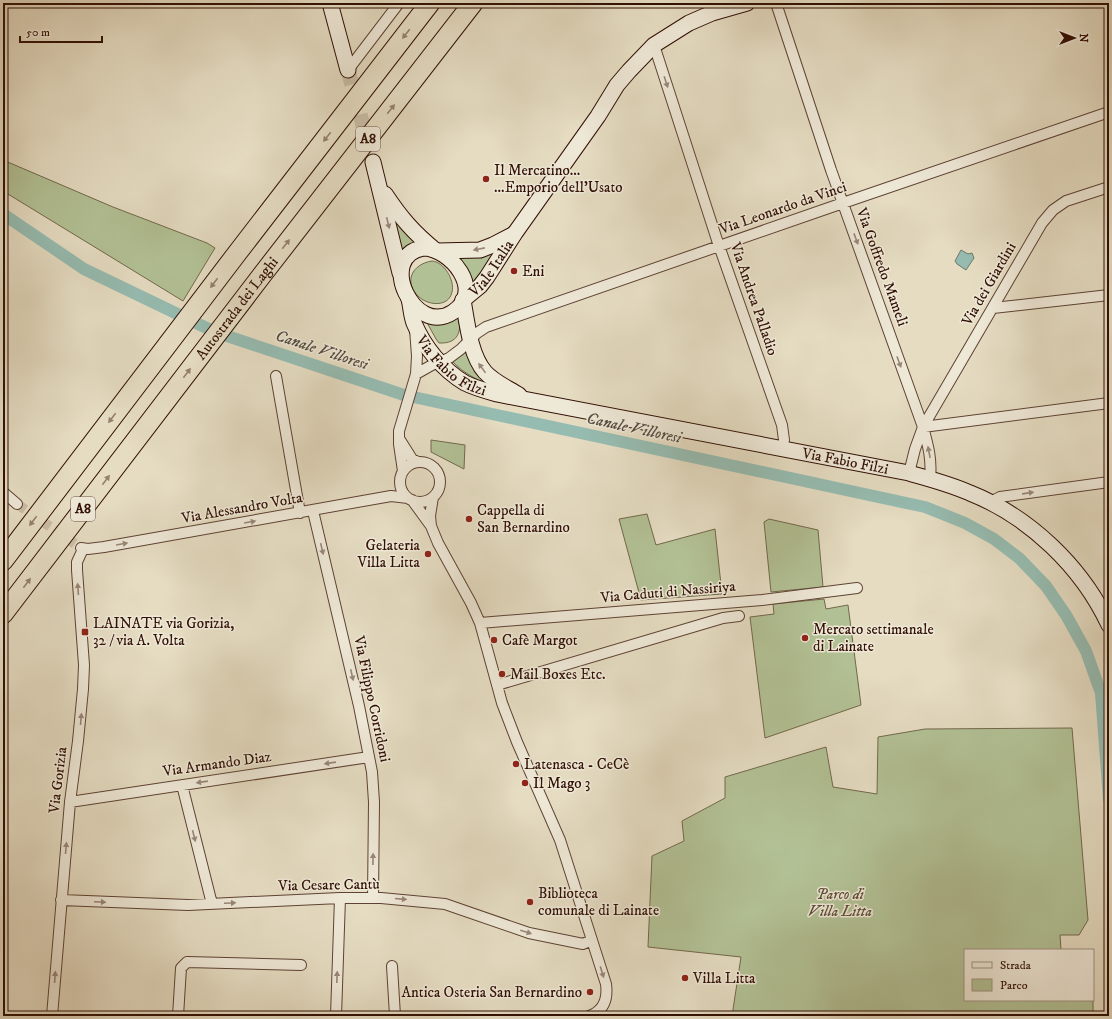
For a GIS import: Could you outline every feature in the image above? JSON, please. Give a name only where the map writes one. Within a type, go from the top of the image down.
[{"type":"highway","name":"A8","points":[[3,561],[430,3]]},
{"type":"highway","name":"Autostrada dei Laghi","points":[[3,614],[262,275],[473,3]]},
{"type":"street","points":[[330,3],[348,70]]},
{"type":"street","points":[[348,70],[399,3]]},
{"type":"street","name":"Via Goffredo Mameli","points":[[776,3],[842,202],[923,427],[931,464],[930,478]]},
{"type":"street","name":"Viale Italia","points":[[463,300],[472,294],[483,282],[515,233],[598,116],[621,88],[637,63],[654,45],[678,30],[722,14],[742,4]]},
{"type":"street","name":"Via Andrea Palladio","points":[[654,45],[719,246],[782,425],[784,440],[782,449]]},
{"type":"street","name":"Via Leonardo da Vinci","points":[[416,374],[455,354],[486,327],[842,202],[1109,112]]},
{"type":"street","points":[[373,162],[401,276],[409,299],[418,310],[425,314],[439,317],[453,312],[461,305],[466,290],[464,277],[460,270],[413,232],[379,185]]},
{"type":"street","name":"Via dei Giardini","points":[[923,427],[1042,223],[1053,210],[1066,201],[1109,187]]},
{"type":"street","name":"Viale Italia","points":[[436,251],[480,250],[515,233]]},
{"type":"street","points":[[401,276],[403,263],[409,254],[420,249],[427,248],[436,251]]},
{"type":"street","points":[[993,308],[1109,295]]},
{"type":"street","name":"Via Fabio Filzi","points":[[409,299],[414,321],[425,344],[440,362],[450,372],[466,383],[497,394],[909,473],[930,478],[971,493],[992,503],[1036,531],[1056,549],[1095,599],[1109,625]]},
{"type":"street","name":"Via Fabio Filzi","points":[[463,300],[471,339],[478,361],[490,377],[525,399]]},
{"type":"street","points":[[403,471],[399,438],[400,426],[416,374],[414,321]]},
{"type":"street","points":[[276,376],[300,513]]},
{"type":"street","points":[[909,473],[915,449],[923,427],[1109,403]]},
{"type":"street","points":[[399,438],[412,459],[430,465],[438,475],[439,487],[433,497],[430,516],[431,526]]},
{"type":"street","points":[[418,462],[408,466],[403,471],[400,484],[404,494],[419,508],[431,526],[438,543],[480,623],[497,685],[517,742],[560,840],[606,984],[604,1004],[599,1011],[590,1016]]},
{"type":"street","points":[[992,503],[1000,497],[1109,482]]},
{"type":"street","points":[[3,492],[17,504]]},
{"type":"street","name":"Via Alessandro Volta","points":[[82,548],[104,547],[313,511],[390,496],[410,499]]},
{"type":"street","points":[[410,499],[423,502],[433,497]]},
{"type":"street","name":"Via Filippo Corridoni","points":[[313,511],[359,706],[369,757],[374,802],[373,898]]},
{"type":"street","name":"Via Gorizia","points":[[52,1016],[70,802],[83,689],[84,665],[77,570],[77,562],[82,548]]},
{"type":"street","name":"Via Caduti di Nassiriya","points":[[480,623],[762,600],[857,588]]},
{"type":"street","points":[[497,685],[723,618],[739,616]]},
{"type":"street","name":"Via Armando Diaz","points":[[70,802],[369,757]]},
{"type":"street","points":[[182,785],[212,904]]},
{"type":"street","points":[[336,1016],[340,898]]},
{"type":"street","name":"Via Cesare Cantù","points":[[61,900],[188,905],[340,898],[373,898],[445,904],[529,933],[583,944],[592,940]]},
{"type":"street","points":[[178,1016],[182,968],[187,962],[301,965]]},
{"type":"street","points":[[392,966],[395,1016]]},
{"type":"green space","points":[[3,160],[113,207],[207,243],[215,248],[183,301],[3,191]]},
{"type":"green space","points":[[393,217],[419,243],[402,255]]},
{"type":"green space","points":[[498,251],[472,288],[458,258]]},
{"type":"green space","points":[[432,261],[441,265],[448,272],[452,282],[452,292],[450,297],[443,303],[438,304],[423,300],[414,291],[411,285],[412,274],[415,270],[419,266]]},
{"type":"green space","points":[[460,315],[459,331],[455,339],[446,343],[439,343],[425,319]]},
{"type":"green space","points":[[469,350],[492,387],[466,373],[453,362]]},
{"type":"green space","points":[[431,440],[465,445],[464,469],[431,452]]},
{"type":"green space","points":[[647,514],[656,545],[715,529],[722,594],[641,600],[619,519]]},
{"type":"green space","points":[[769,519],[818,530],[823,587],[771,592],[764,522]]},
{"type":"green space","points":[[824,599],[826,609],[848,605],[861,705],[765,738],[750,617],[774,614],[773,604]]},
{"type":"green space","name":"Parco di Villa Litta","points":[[1072,728],[1088,920],[1079,935],[1060,935],[1061,949],[964,949],[964,1001],[1093,1001],[1093,1016],[732,1016],[741,957],[648,947],[652,856],[684,841],[682,821],[725,798],[725,777],[826,747],[833,787],[877,794],[878,737],[925,729]]},
{"type":"water","points":[[961,250],[968,254],[972,253],[974,258],[966,270],[955,261]]},
{"type":"waterway","name":"Canale Villoresi","points":[[3,214],[84,269],[215,332],[404,395],[925,507],[965,523],[994,539],[1019,558],[1046,586],[1066,615],[1086,651],[1101,693],[1109,799]]},
{"type":"tunnel","points":[[348,70],[373,162]]},
{"type":"tunnel","points":[[17,504],[81,548]]},
{"type":"place","name":"Il Mercatino... ...Emporio dell'Usato","points":[[486,179]]},
{"type":"place","name":"Eni","points":[[514,271]]},
{"type":"place","name":"Cappella di San Bernardino","points":[[469,519]]},
{"type":"place","name":"Gelateria Villa Litta","points":[[428,554]]},
{"type":"place","name":"LAINATE via Gorizia, 32 / via A. Volta","points":[[85,632]]},
{"type":"place","name":"Mercato settimanale di Lainate","points":[[805,638]]},
{"type":"place","name":"Cafè Margot","points":[[494,640]]},
{"type":"place","name":"Mail Boxes Etc.","points":[[502,674]]},
{"type":"place","name":"Latenasca - CeCè","points":[[516,764]]},
{"type":"place","name":"Il Mago 3","points":[[525,783]]},
{"type":"place","name":"Biblioteca comunale di Lainate","points":[[530,902]]},
{"type":"place","name":"Villa Litta","points":[[685,978]]},
{"type":"place","name":"Antica Osteria San Bernardino","points":[[590,992]]}]
